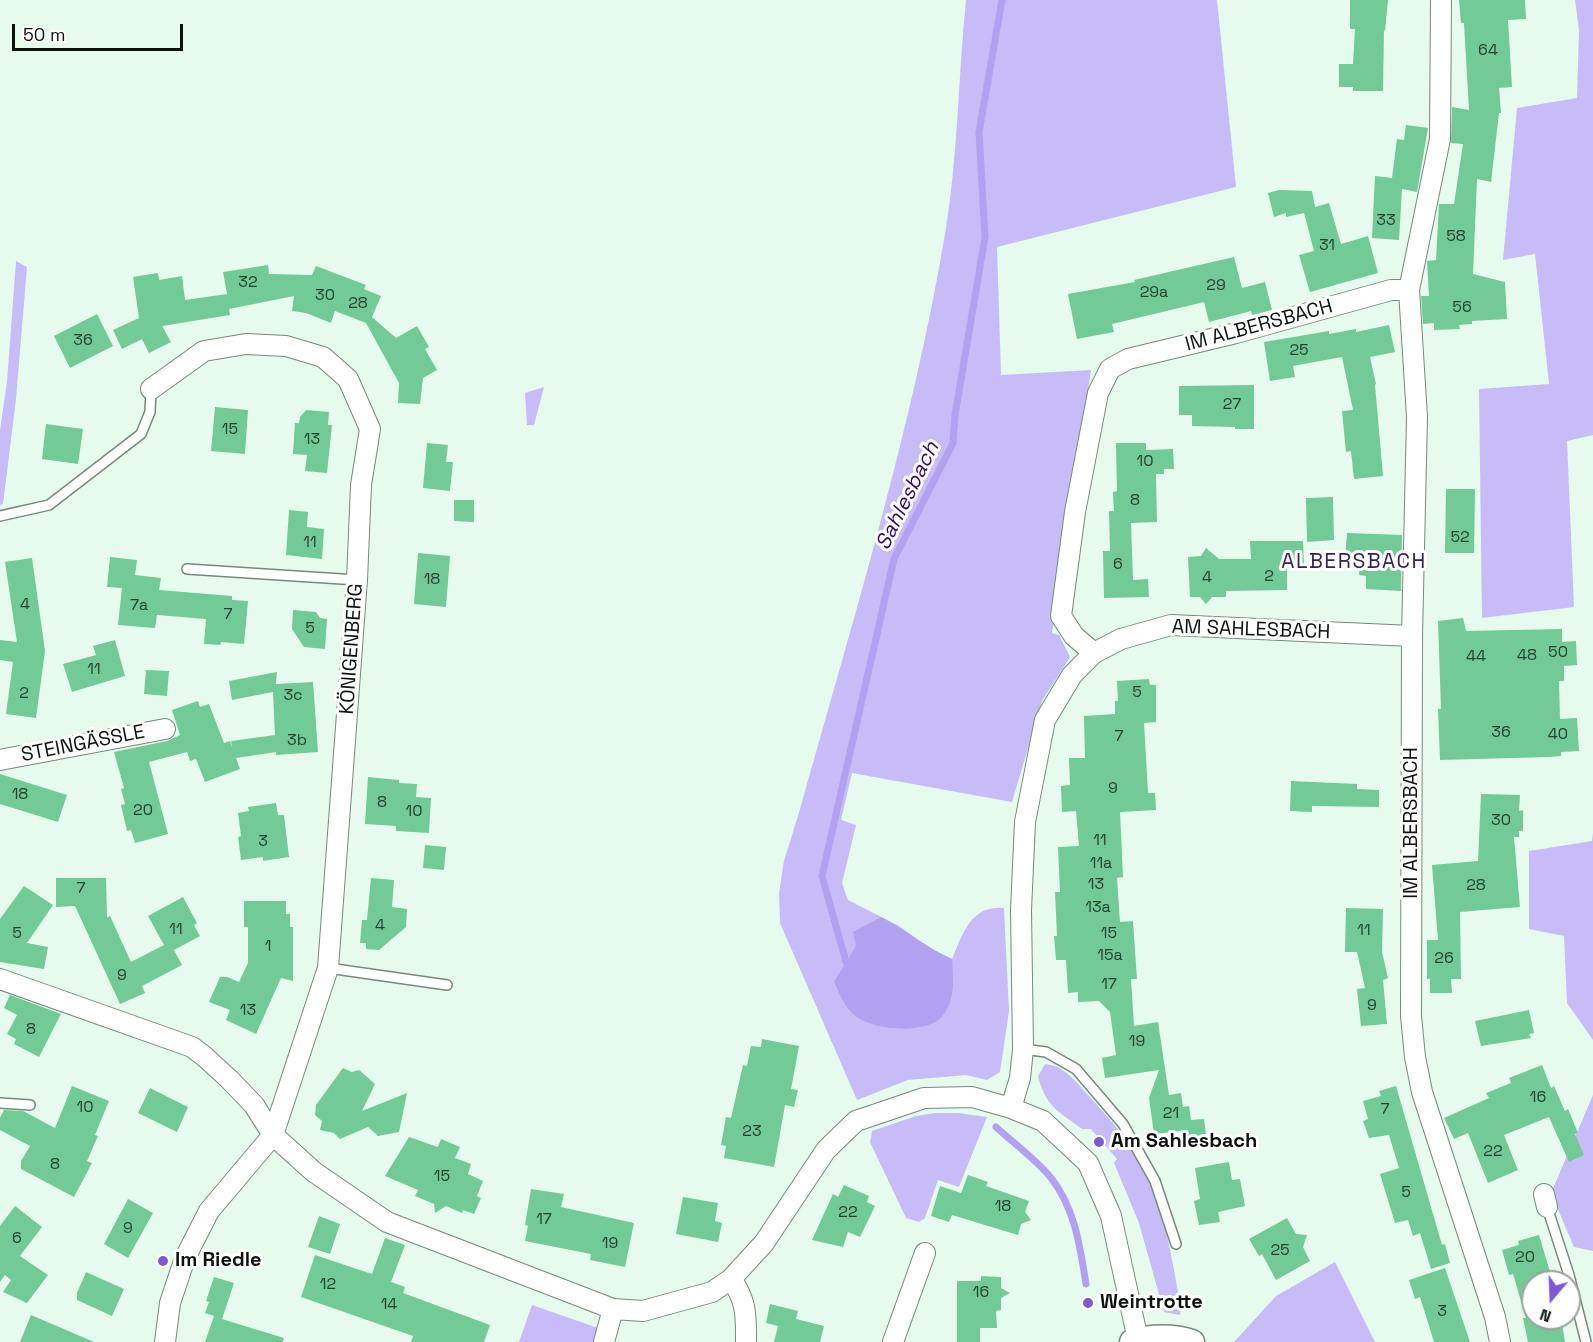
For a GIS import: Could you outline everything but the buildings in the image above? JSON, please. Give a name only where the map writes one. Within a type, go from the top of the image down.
[{"type":"street","name":"IM ALBERSBACH","points":[[1441,0],[1440,139],[1409,290],[1417,417],[1412,636],[1411,1016],[1415,1057],[1422,1092],[1495,1317],[1500,1342]]},
{"type":"street","name":"IM ALBERSBACH","points":[[1094,653],[1074,636],[1061,616],[1075,512],[1098,393],[1110,369],[1128,359],[1236,333],[1391,290],[1409,290]]},
{"type":"street","name":"KÖNIGENBERG","points":[[151,389],[204,351],[246,344],[286,346],[323,357],[348,379],[370,429],[361,485],[357,580],[328,968],[273,1135]]},
{"type":"street","name":"AM SAHLESBACH","points":[[1011,1108],[1020,1077],[1023,1049],[1021,910],[1025,822],[1045,720],[1072,675],[1094,653],[1121,639],[1171,625],[1412,636]]},
{"type":"street","name":"STEINGÄSSLE","points":[[0,760],[165,729]]},
{"type":"street","points":[[0,979],[192,1047],[254,1105],[273,1135],[314,1172],[387,1222],[613,1309],[643,1311],[681,1302],[711,1292],[731,1279],[764,1242],[826,1150],[856,1121],[924,1098],[972,1097],[1011,1108],[1042,1121],[1088,1163],[1111,1216],[1135,1341],[1179,1338],[1192,1342]]},
{"type":"street","points":[[165,1342],[170,1303],[185,1258],[209,1211],[273,1135]]},
{"type":"street","points":[[893,1342],[925,1253]]},
{"type":"street","points":[[731,1279],[741,1293],[746,1309],[746,1342]]},
{"type":"street","points":[[604,1342],[613,1309]]},
{"type":"lane","points":[[0,516],[49,505],[141,434],[150,412],[151,389]]},
{"type":"lane","points":[[187,569],[357,580]]},
{"type":"lane","points":[[328,968],[447,985]]},
{"type":"lane","points":[[1023,1049],[1046,1052],[1076,1069],[1123,1124],[1155,1180],[1176,1244]]},
{"type":"lane","points":[[0,1103],[30,1105]]},
{"type":"lane","points":[[1546,1201],[1569,1275],[1586,1342]]},
{"type":"shaded area","points":[[966,0],[1217,0],[1236,187],[997,247],[1001,375],[1091,370],[1052,633],[1059,635],[1070,657],[1042,701],[1012,802],[852,773],[841,820],[856,825],[842,883],[848,900],[899,926],[931,949],[952,959],[965,931],[976,916],[993,908],[1004,908],[1009,1011],[1000,1072],[987,1080],[966,1075],[908,1080],[857,1100],[780,923],[779,893],[784,861],[880,523],[916,379],[945,234],[953,176]]},
{"type":"shaded area","points":[[1575,0],[1593,0],[1593,435],[1567,441],[1574,607],[1482,618],[1479,389],[1549,384],[1535,254],[1503,260],[1517,108],[1577,98],[1579,30]]},
{"type":"shaded area","points":[[16,261],[27,267],[16,399],[3,504],[0,505],[0,430],[7,382]]},
{"type":"shaded area","points":[[544,387],[534,425],[527,425],[525,393]]},
{"type":"shaded area","points":[[1593,833],[1593,1040],[1567,1003],[1564,936],[1529,929],[1529,851],[1592,841]]},
{"type":"shaded area","points":[[881,917],[952,959],[953,988],[950,1001],[948,1008],[937,1021],[926,1026],[900,1029],[873,1024],[853,1014],[842,999],[834,982],[856,946],[853,932]]},
{"type":"shaded area","points":[[1045,1064],[1064,1071],[1075,1080],[1117,1129],[1142,1165],[1157,1199],[1167,1235],[1181,1308],[1180,1315],[1164,1312],[1139,1223],[1114,1163],[1117,1159],[1091,1129],[1082,1129],[1049,1102],[1038,1076]]},
{"type":"shaded area","points":[[1593,1095],[1593,1251],[1574,1247],[1551,1193]]},
{"type":"shaded area","points":[[935,1113],[987,1117],[959,1187],[938,1180],[925,1218],[919,1222],[906,1218],[870,1142],[872,1131],[916,1116]]},
{"type":"shaded area","points":[[1335,1262],[1375,1342],[1234,1342],[1276,1296]]},
{"type":"shaded area","points":[[532,1305],[601,1329],[597,1342],[519,1342]]},
{"type":"waterway","name":"Sahlesbach","points":[[848,969],[822,876],[894,559],[953,443],[955,415],[985,237],[979,132],[1002,0]]},
{"type":"waterway","name":"Sahlesbach","points":[[996,1127],[1039,1165],[1051,1178],[1066,1202],[1075,1228],[1086,1284]]},
{"type":"place","name":"Am Sahlesbach","points":[[1099,1142]]},
{"type":"place","name":"Im Riedle","points":[[163,1261]]},
{"type":"place","name":"Weintrotte","points":[[1088,1303]]},
{"type":"district","name":"ALBERSBACH","points":[[1354,562]]}]
